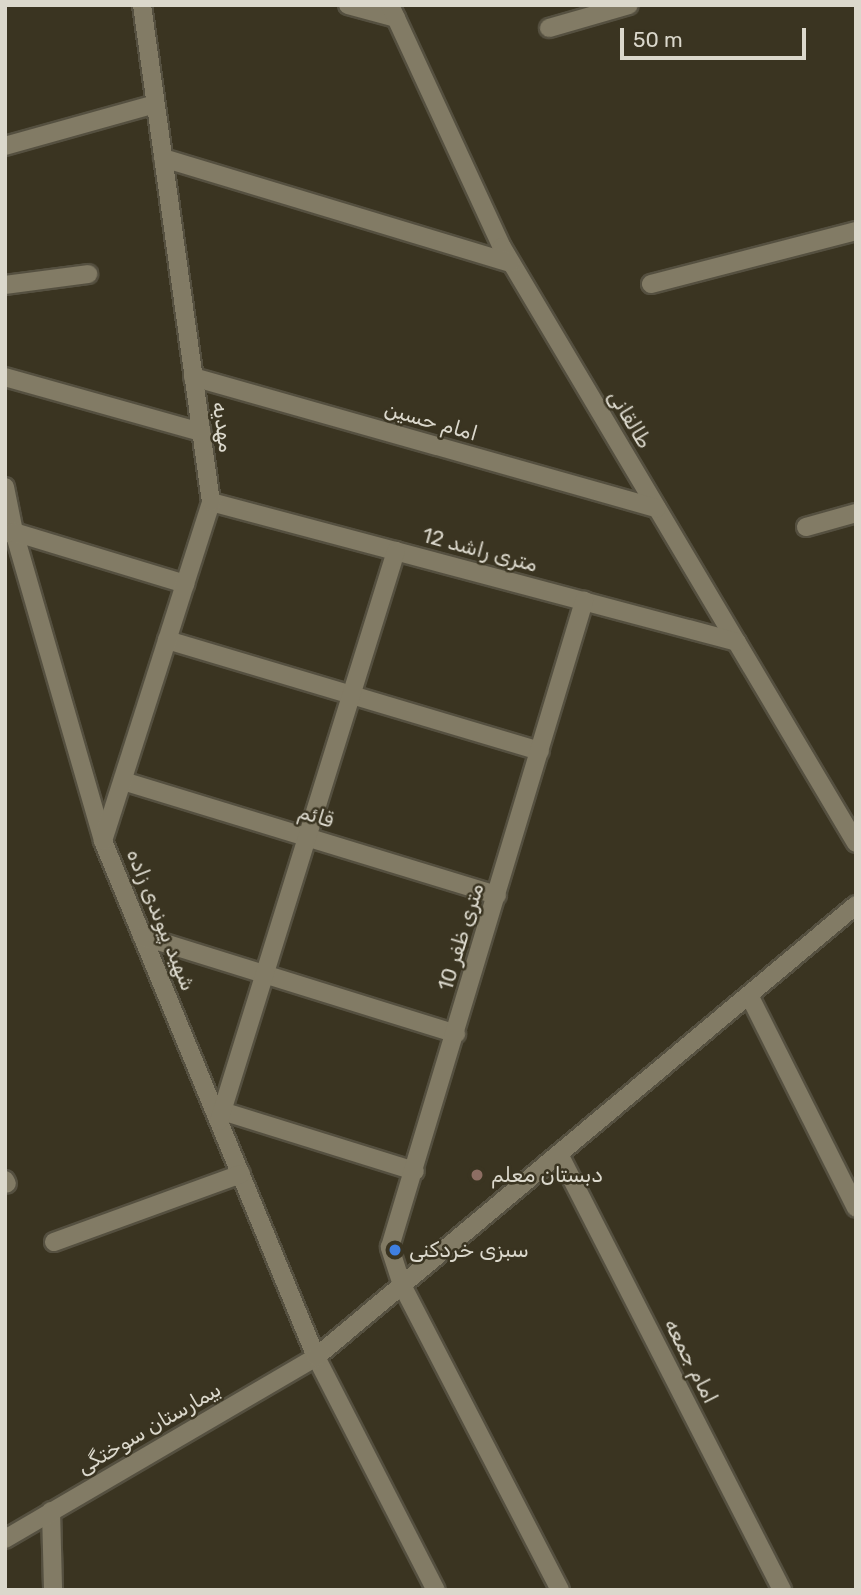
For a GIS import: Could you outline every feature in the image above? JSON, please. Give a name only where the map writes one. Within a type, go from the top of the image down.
[{"type":"street","name":"مهدیه","points":[[103,841],[211,502],[142,5]]},
{"type":"street","points":[[348,5],[393,12]]},
{"type":"street","points":[[549,28],[629,5]]},
{"type":"street","name":"طالقانی","points":[[393,12],[511,263],[856,842]]},
{"type":"street","points":[[5,146],[155,104]]},
{"type":"street","points":[[163,158],[511,263]]},
{"type":"street","points":[[651,285],[856,231]]},
{"type":"street","points":[[5,285],[88,274]]},
{"type":"street","points":[[5,377],[201,432]]},
{"type":"street","name":"امام حسین","points":[[193,377],[657,508]]},
{"type":"street","name":"شهید پیوندی زاده","points":[[5,487],[10,533],[103,841],[220,1116],[316,1357],[436,1590]]},
{"type":"street","name":"12 متری راشد","points":[[211,502],[737,642]]},
{"type":"street","points":[[806,527],[856,513]]},
{"type":"street","points":[[10,533],[185,584]]},
{"type":"street","points":[[396,551],[220,1116],[415,1171]]},
{"type":"street","name":"10 متری ظفر","points":[[560,1590],[402,1285],[390,1247],[584,601]]},
{"type":"street","points":[[167,640],[540,751]]},
{"type":"street","name":"قائم","points":[[123,780],[497,895]]},
{"type":"street","name":"بیمارستان سوختگی","points":[[5,1539],[316,1357],[856,905]]},
{"type":"street","points":[[142,936],[456,1034]]},
{"type":"street","points":[[748,995],[856,1208]]},
{"type":"street","name":"امام جمعه","points":[[559,1154],[782,1590]]},
{"type":"street","points":[[54,1242],[241,1174]]},
{"type":"street","points":[[51,1511],[53,1590]]},
{"type":"place","name":"دبستان معلم","points":[[477,1175]]},
{"type":"place","name":"سبزی خردکنی","points":[[395,1250]]}]
